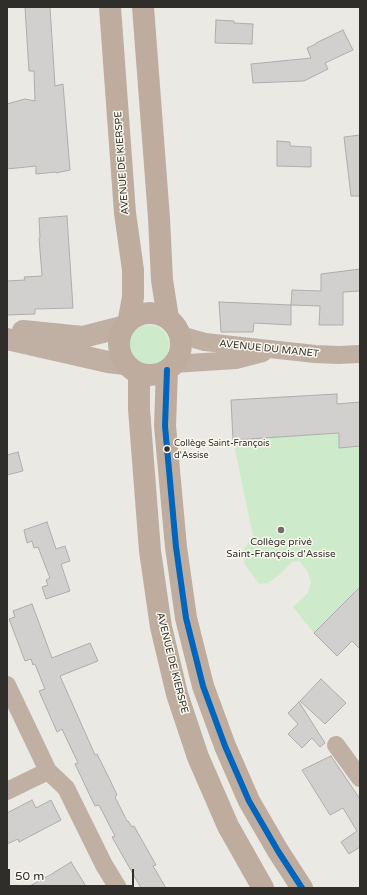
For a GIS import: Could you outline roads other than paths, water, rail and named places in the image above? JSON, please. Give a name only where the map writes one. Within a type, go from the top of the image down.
[{"type":"main road","name":"AVENUE DE KIERSPE","points":[[110,7],[125,213],[133,270],[133,297],[125,323]]},
{"type":"main road","points":[[144,7],[162,280],[174,327],[179,355],[170,367],[158,374],[149,375],[132,369],[120,356],[125,323],[138,314],[148,312],[159,313],[174,327]]},
{"type":"main road","points":[[170,367],[165,426],[176,548],[186,618],[203,686],[225,746],[249,801],[278,852],[302,888]]},
{"type":"main road","name":"AVENUE DE KIERSPE","points":[[132,369],[139,409],[150,550],[161,626],[177,694],[198,757],[228,826],[263,888]]},
{"type":"street","points":[[7,329],[83,337],[125,323]]},
{"type":"street","name":"AVENUE DU MANET","points":[[174,327],[205,342],[315,354],[360,354]]},
{"type":"street","points":[[7,339],[108,362],[132,369]]},
{"type":"street","points":[[170,367],[236,360],[275,350]]},
{"type":"street","points":[[7,685],[48,771],[66,788],[104,865],[118,888]]},
{"type":"street","points":[[336,744],[360,778]]},
{"type":"street","points":[[7,791],[48,771]]},
{"type":"place","name":"Collège Saint-François d'Assise","points":[[167,449]]},
{"type":"place","name":"Collège privé Saint-François d'Assise","points":[[281,530]]}]
